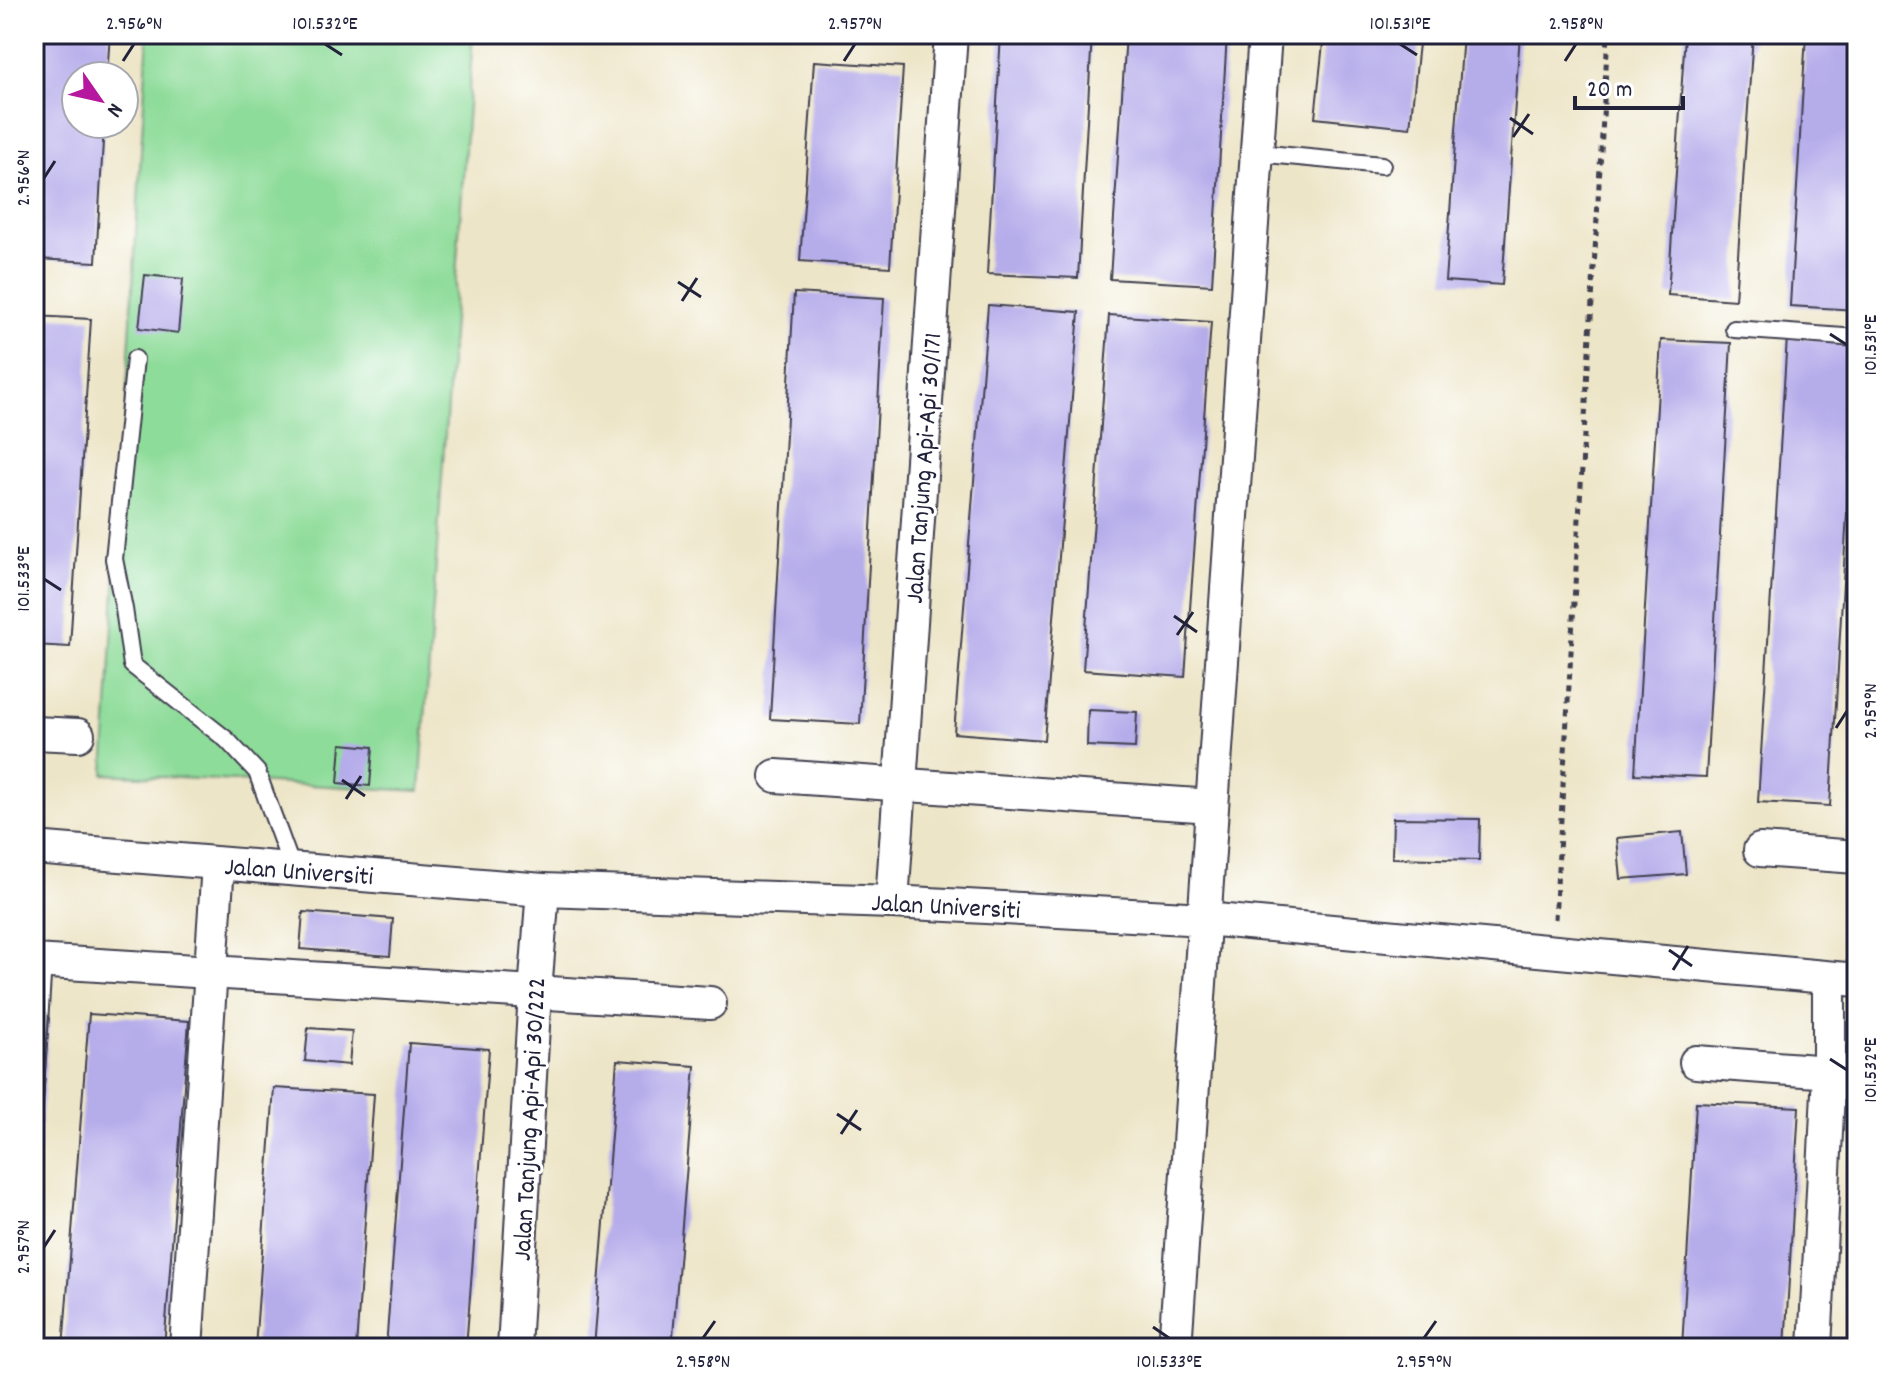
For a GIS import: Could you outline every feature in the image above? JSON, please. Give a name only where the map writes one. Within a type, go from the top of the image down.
[{"type":"street","name":"Jalan Tanjung Api-Api 30/171","points":[[892,902],[951,34]]},
{"type":"street","points":[[1175,1348],[1265,34]]},
{"type":"street","points":[[34,733],[78,735]]},
{"type":"street","points":[[776,776],[1212,806]]},
{"type":"street","name":"Jalan Universiti","points":[[34,848],[543,890],[892,902],[1205,919],[1843,979]]},
{"type":"street","points":[[1760,850],[1857,857]]},
{"type":"street","points":[[186,1348],[218,864]]},
{"type":"street","name":"Jalan Tanjung Api-Api 30/222","points":[[514,1348],[543,890]]},
{"type":"street","points":[[38,961],[710,1003]]},
{"type":"street","points":[[1815,1348],[1843,1074],[1843,979]]},
{"type":"street","points":[[1696,1062],[1843,1074]]},
{"type":"lane","points":[[1257,153],[1382,165]]},
{"type":"lane","points":[[1734,329],[1857,338]]},
{"type":"lane","points":[[135,359],[114,559],[132,665],[227,740],[257,772],[292,868]]},
{"type":"lane","points":[[34,1102],[38,961]]},
{"type":"path","points":[[1553,952],[1608,34]]},
{"type":"green space","points":[[148,34],[473,34],[420,791],[104,774]]},
{"type":"building","points":[[38,34],[110,34],[108,60],[60,60],[60,140],[103,140],[96,262],[34,259],[34,113]]},
{"type":"building","points":[[1001,34],[1092,34],[1078,278],[987,274]]},
{"type":"building","points":[[1126,34],[1227,34],[1212,285],[1110,279]]},
{"type":"building","points":[[1324,34],[1420,34],[1410,128],[1315,118]]},
{"type":"building","points":[[1463,34],[1520,34],[1502,285],[1445,281]]},
{"type":"building","points":[[1685,34],[1753,34],[1735,300],[1668,295]]},
{"type":"building","points":[[1806,34],[1857,34],[1857,310],[1790,306]]},
{"type":"building","points":[[814,61],[903,67],[890,267],[800,261]]},
{"type":"building","points":[[145,275],[183,279],[178,333],[139,328]]},
{"type":"building","points":[[794,293],[884,298],[860,724],[770,719]]},
{"type":"building","points":[[988,305],[1079,312],[1044,740],[954,733]]},
{"type":"building","points":[[1109,315],[1211,322],[1185,677],[1083,670]]},
{"type":"building","points":[[34,316],[91,319],[70,647],[34,645]]},
{"type":"building","points":[[1787,337],[1857,341],[1830,806],[1758,802]]},
{"type":"building","points":[[1661,340],[1731,343],[1706,777],[1635,774]]},
{"type":"building","points":[[1088,710],[1137,712],[1135,748],[1087,746]]},
{"type":"building","points":[[341,744],[373,747],[370,786],[338,783]]},
{"type":"building","points":[[1393,818],[1480,819],[1479,860],[1392,858]]},
{"type":"building","points":[[1682,832],[1686,874],[1621,879],[1617,838]]},
{"type":"building","points":[[303,912],[393,919],[390,956],[300,949]]},
{"type":"building","points":[[89,1014],[189,1021],[164,1348],[63,1348]]},
{"type":"building","points":[[34,1016],[49,1018],[36,1195],[34,1195]]},
{"type":"building","points":[[308,1028],[352,1031],[349,1065],[305,1061]]},
{"type":"building","points":[[409,1043],[489,1049],[466,1348],[386,1348]]},
{"type":"building","points":[[617,1060],[695,1066],[672,1348],[594,1348]]},
{"type":"building","points":[[274,1088],[374,1094],[356,1348],[255,1348]]},
{"type":"building","points":[[1696,1102],[1799,1107],[1785,1348],[1682,1348]]}]
